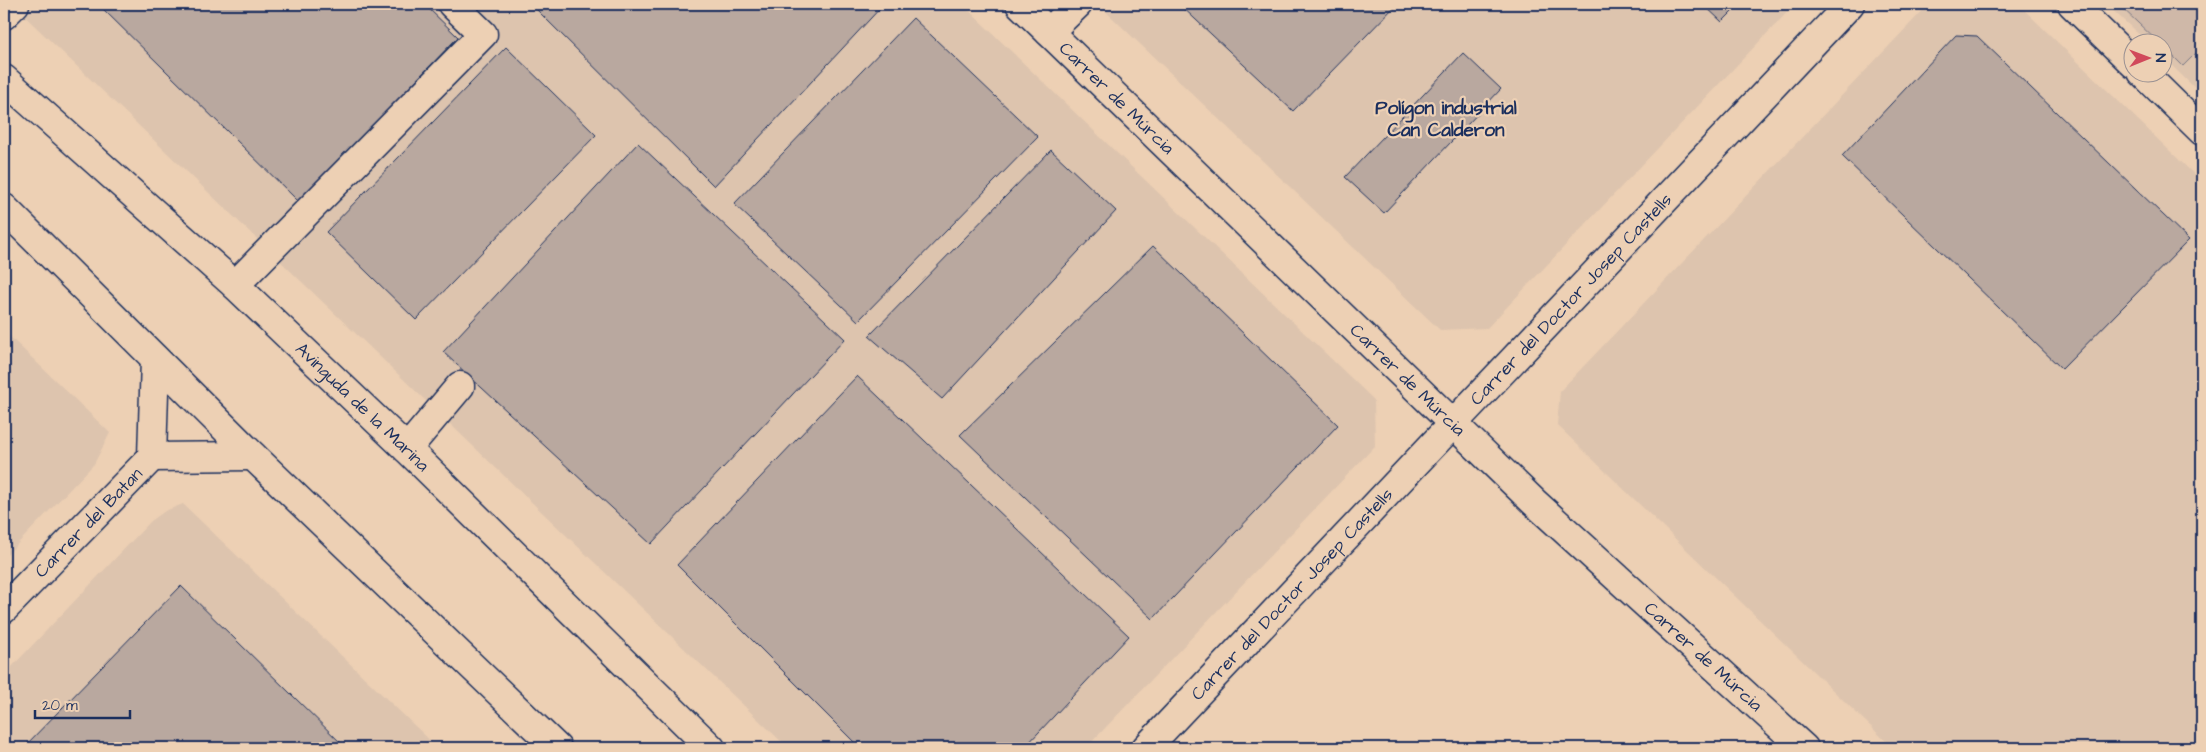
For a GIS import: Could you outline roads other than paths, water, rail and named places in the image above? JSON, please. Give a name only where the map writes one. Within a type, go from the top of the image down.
[{"type":"street","points":[[4,15],[15,4]]},
{"type":"street","points":[[235,285],[483,34],[452,4]]},
{"type":"street","name":"Carrer de Múrcia","points":[[1020,4],[1534,502],[1804,748]]},
{"type":"street","points":[[1049,32],[1078,4]]},
{"type":"street","name":"Carrer del Doctor Josep Castells","points":[[1146,748],[1850,4]]},
{"type":"street","points":[[2072,4],[2124,54]]},
{"type":"street","name":"Avinguda de la Marina","points":[[4,79],[235,285],[408,449],[711,748]]},
{"type":"street","points":[[2152,82],[2202,132]]},
{"type":"street","points":[[4,208],[253,456],[557,748]]},
{"type":"street","name":"Carrer del Batan","points":[[4,609],[152,457],[156,359]]},
{"type":"street","points":[[408,449],[460,386]]},
{"type":"street","name":"Carrer del Batan","points":[[152,457],[253,456]]},
{"type":"district","name":"Polígon industrial Can Calderon","points":[[1446,118]]}]
